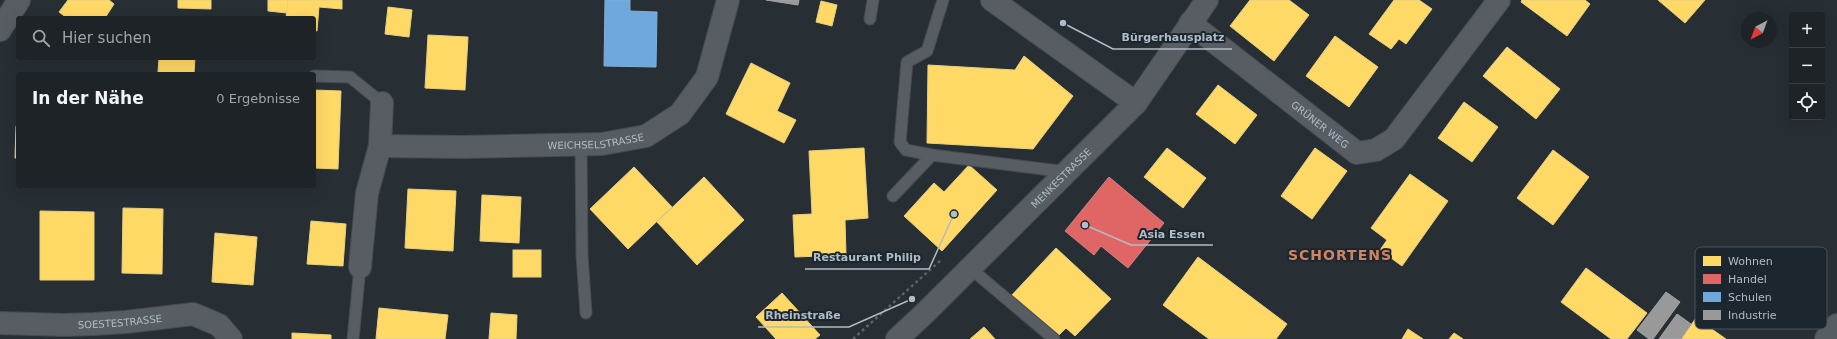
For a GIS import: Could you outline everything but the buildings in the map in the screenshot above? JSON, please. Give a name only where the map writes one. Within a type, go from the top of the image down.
[{"type":"street","points":[[0,30],[19,0]]},
{"type":"street","name":"WEICHSELSTRASSE","points":[[380,146],[463,147],[581,145],[602,144],[646,136],[680,114],[707,77],[728,0]]},
{"type":"street","points":[[992,0],[1136,103]]},
{"type":"street","name":"MENKESTRASSE","points":[[897,339],[1136,103],[1207,0]]},
{"type":"street","name":"GRÜNER WEG","points":[[1190,23],[1357,153],[1376,150],[1394,140],[1499,0]]},
{"type":"street","points":[[360,267],[366,194],[380,146],[382,102]]},
{"type":"street","name":"SOESTESTRASSE","points":[[0,323],[64,325],[94,324],[126,322],[193,314],[219,325],[231,339]]},
{"type":"street","points":[[1826,339],[1837,325]]},
{"type":"lane","points":[[870,19],[874,0]]},
{"type":"lane","points":[[943,0],[927,50],[907,62],[900,142],[906,150],[932,155],[1067,172]]},
{"type":"lane","points":[[316,76],[350,77],[382,102]]},
{"type":"lane","points":[[581,145],[582,255],[586,313]]},
{"type":"lane","points":[[893,196],[932,155]]},
{"type":"lane","points":[[353,339],[360,267]]},
{"type":"lane","points":[[970,268],[1054,339]]},
{"type":"place","name":"Bürgerhausplatz","points":[[1063,23]]},
{"type":"place","name":"Restaurant Philip","points":[[954,214]]},
{"type":"place","name":"Asia Essen","points":[[1085,225]]},
{"type":"place","name":"Rheinstraße","points":[[912,299]]},
{"type":"district","name":"SCHORTENS","points":[[1340,255]]}]
